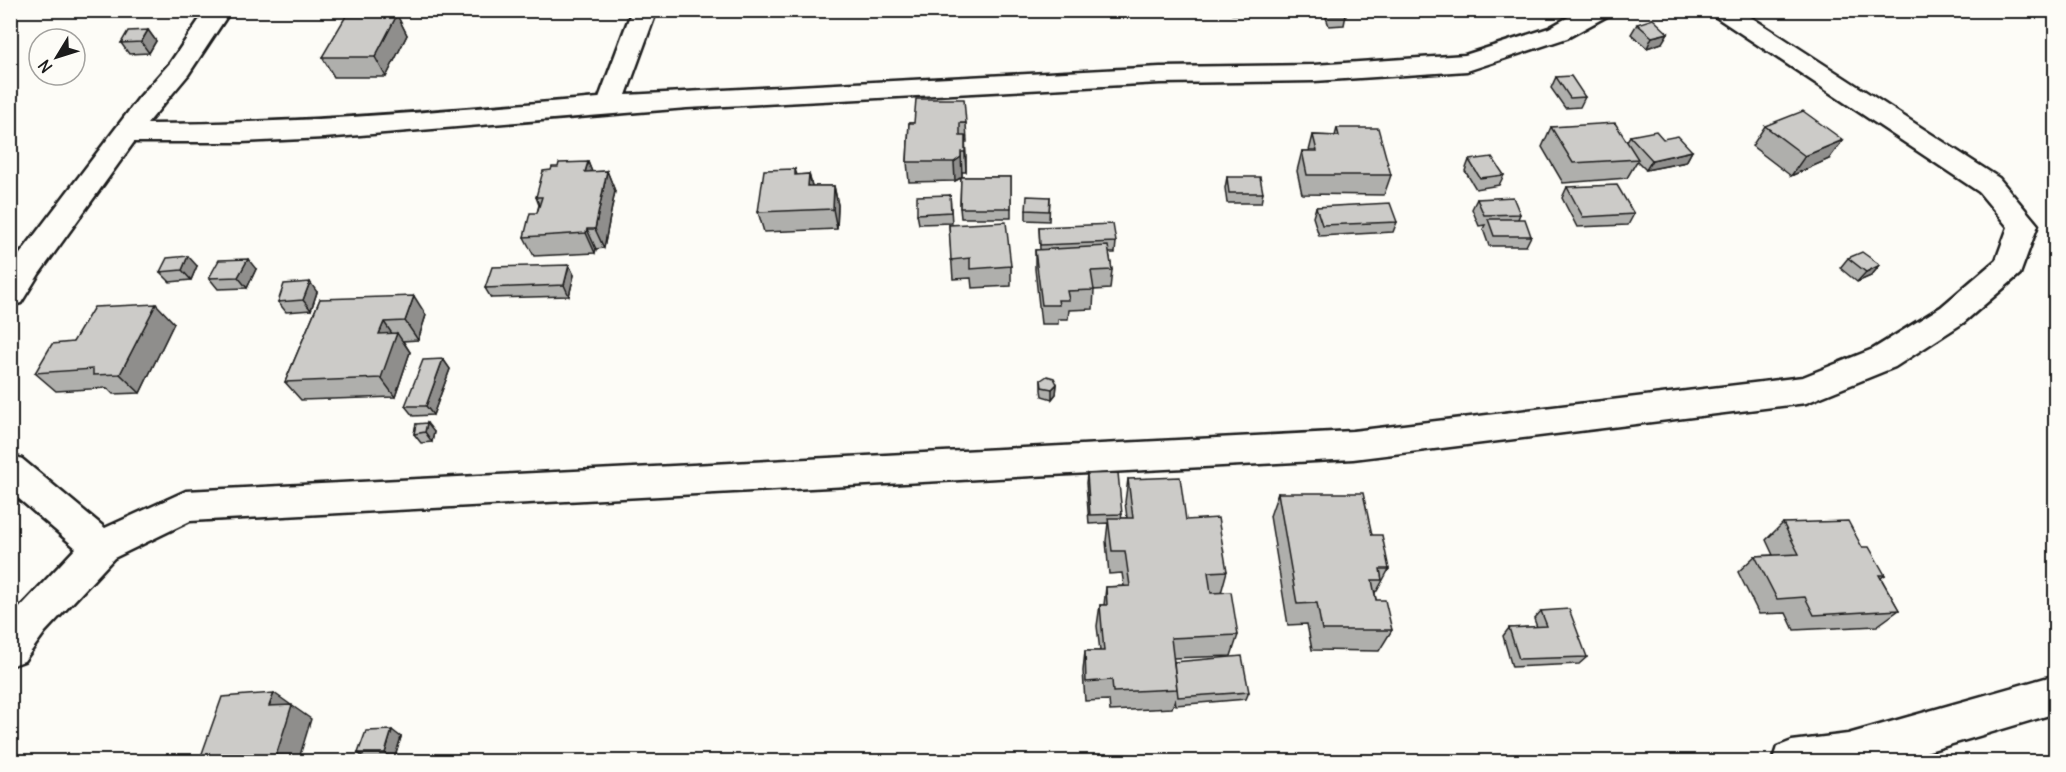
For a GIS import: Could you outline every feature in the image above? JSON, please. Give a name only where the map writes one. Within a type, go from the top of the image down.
[{"type":"street","points":[[10,295],[28,266],[147,105],[179,69],[219,10]]},
{"type":"street","points":[[609,106],[645,10]]},
{"type":"street","points":[[127,133],[241,133],[324,129],[687,99],[1160,75],[1314,73],[1467,63],[1558,33],[1600,10]]},
{"type":"street","points":[[10,648],[32,620],[101,547],[186,506],[1353,445],[1806,390],[1884,358],[1952,315],[2009,266],[2023,225],[1989,185],[1722,10]]},
{"type":"street","points":[[10,469],[101,547]]},
{"type":"street","points":[[1792,762],[1848,754],[2055,694]]},
{"type":"building","points":[[1330,10],[1345,10],[1346,15],[1331,15]]},
{"type":"building","points":[[397,15],[375,57],[322,57],[346,16]]},
{"type":"building","points":[[1653,19],[1668,33],[1652,37],[1637,24]]},
{"type":"building","points":[[148,30],[141,42],[121,43],[128,31]]},
{"type":"building","points":[[1571,76],[1585,97],[1570,98],[1556,77]]},
{"type":"building","points":[[916,99],[964,99],[966,123],[960,123],[960,136],[965,136],[965,152],[961,152],[961,157],[954,162],[907,162],[909,123],[914,123]]},
{"type":"building","points":[[1803,111],[1843,140],[1805,156],[1765,126]]},
{"type":"building","points":[[1615,123],[1638,159],[1573,163],[1551,127]]},
{"type":"building","points":[[1337,128],[1378,128],[1391,175],[1307,175],[1302,151],[1317,151],[1313,135],[1339,136]]},
{"type":"building","points":[[1656,131],[1663,139],[1678,136],[1692,151],[1652,160],[1630,136]]},
{"type":"building","points":[[1492,157],[1504,175],[1480,178],[1469,160]]},
{"type":"building","points":[[588,162],[585,172],[607,171],[595,229],[587,229],[586,233],[524,237],[530,213],[537,213],[542,197],[536,197],[543,171],[558,167],[559,163]]},
{"type":"building","points":[[795,169],[795,175],[809,174],[808,186],[834,186],[833,209],[758,212],[764,170]]},
{"type":"building","points":[[961,177],[1011,177],[1011,208],[960,208]]},
{"type":"building","points":[[1227,177],[1260,177],[1263,193],[1229,193]]},
{"type":"building","points":[[1617,185],[1634,214],[1583,217],[1567,187]]},
{"type":"building","points":[[950,195],[951,212],[917,214],[917,196]]},
{"type":"building","points":[[1027,196],[1050,197],[1049,211],[1026,210]]},
{"type":"building","points":[[1513,197],[1520,214],[1484,215],[1477,199]]},
{"type":"building","points":[[1390,203],[1397,222],[1322,225],[1316,207]]},
{"type":"building","points":[[1488,219],[1525,219],[1531,236],[1494,236]]},
{"type":"building","points":[[1006,222],[1011,266],[970,269],[970,258],[951,260],[949,225]]},
{"type":"building","points":[[1113,224],[1116,242],[1040,245],[1039,227]]},
{"type":"building","points":[[1108,246],[1112,270],[1091,271],[1094,290],[1067,291],[1069,300],[1058,300],[1059,305],[1042,305],[1035,250]]},
{"type":"building","points":[[1862,252],[1880,265],[1866,272],[1848,258]]},
{"type":"building","points":[[188,256],[182,270],[160,272],[167,258]]},
{"type":"building","points":[[248,259],[238,277],[209,278],[219,260]]},
{"type":"building","points":[[569,265],[564,285],[485,288],[492,267]]},
{"type":"building","points":[[310,282],[303,300],[278,302],[284,284]]},
{"type":"building","points":[[414,296],[405,321],[384,322],[379,334],[397,333],[381,378],[285,382],[320,299]]},
{"type":"building","points":[[156,304],[120,374],[93,375],[93,369],[35,373],[52,344],[73,342],[94,307]]},
{"type":"building","points":[[443,359],[426,406],[405,406],[423,360]]},
{"type":"building","points":[[1047,376],[1054,378],[1057,384],[1052,389],[1042,387],[1041,380]]},
{"type":"building","points":[[427,423],[425,432],[414,434],[416,424]]},
{"type":"building","points":[[1118,473],[1122,514],[1090,515],[1087,474]]},
{"type":"building","points":[[1180,477],[1186,520],[1218,518],[1227,571],[1208,572],[1211,593],[1231,592],[1238,635],[1171,638],[1177,689],[1113,692],[1112,680],[1086,682],[1085,651],[1104,651],[1100,605],[1107,605],[1106,587],[1130,586],[1125,551],[1112,551],[1108,518],[1133,518],[1128,479]]},
{"type":"building","points":[[1278,493],[1363,493],[1372,535],[1382,535],[1389,569],[1380,569],[1382,580],[1372,580],[1376,600],[1385,600],[1392,630],[1322,630],[1317,603],[1297,604]]},
{"type":"building","points":[[1848,521],[1862,547],[1869,547],[1885,575],[1879,575],[1899,610],[1814,615],[1805,597],[1777,599],[1755,556],[1799,554],[1783,523]]},
{"type":"building","points":[[1569,609],[1587,657],[1519,659],[1509,628],[1547,626],[1541,611]]},
{"type":"building","points":[[1242,656],[1249,692],[1178,697],[1174,662]]},
{"type":"building","points":[[274,693],[269,706],[292,705],[274,762],[199,762],[222,697]]},
{"type":"building","points":[[392,730],[385,753],[358,753],[366,731]]}]
